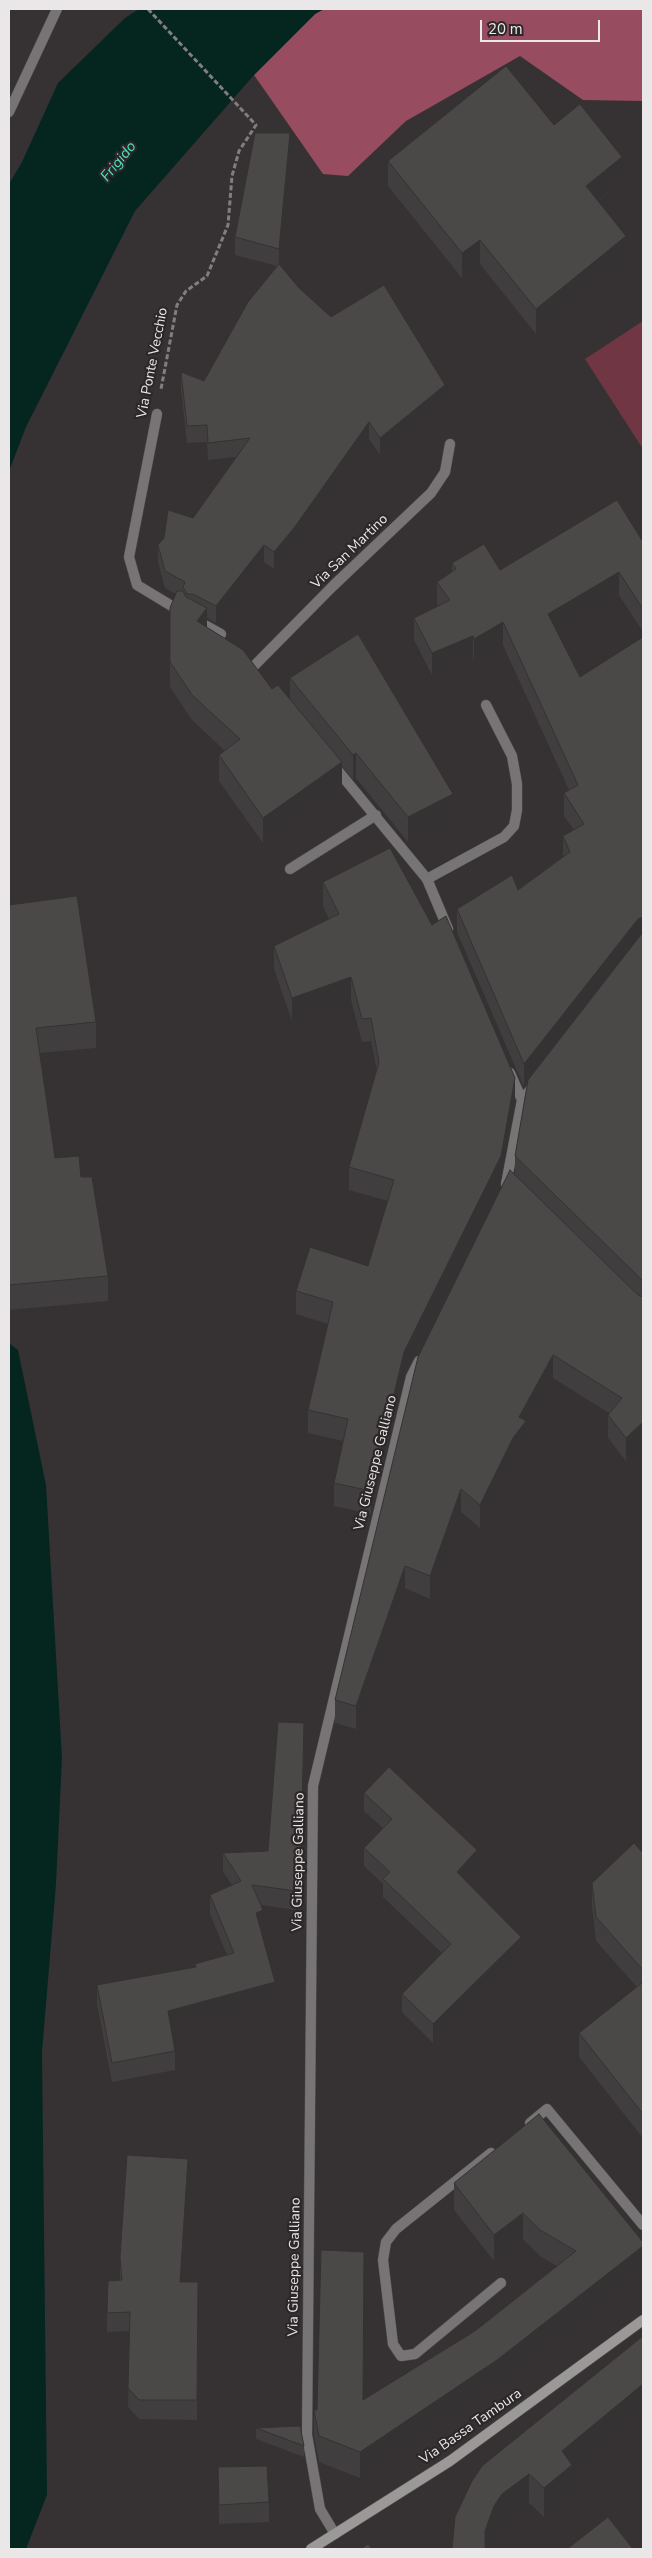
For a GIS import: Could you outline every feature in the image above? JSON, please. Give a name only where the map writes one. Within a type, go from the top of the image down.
[{"type":"street","points":[[9,112],[57,9]]},
{"type":"street","name":"Via Ponte Vecchio","points":[[157,414],[129,557],[137,584],[180,611]]},
{"type":"street","name":"Via San Martino","points":[[250,670],[333,586],[431,493],[445,472],[450,444]]},
{"type":"street","points":[[190,617],[220,639]]},
{"type":"street","points":[[427,879],[504,837],[514,826],[517,810],[517,784],[512,756],[486,705]]},
{"type":"street","points":[[324,754],[427,879],[453,941]]},
{"type":"street","points":[[290,869],[376,815]]},
{"type":"street","points":[[506,1065],[522,1100]]},
{"type":"street","points":[[508,1187],[522,1100],[540,1077]]},
{"type":"street","name":"Via Giuseppe Galliano","points":[[335,2534],[320,2509],[307,2435],[313,1786],[411,1377],[424,1350]]},
{"type":"street","points":[[524,2127],[547,2109],[643,2225]]},
{"type":"street","points":[[501,2283],[415,2354],[401,2356],[393,2344],[383,2260],[386,2242],[396,2229],[502,2145]]},
{"type":"street","name":"Via Bassa Tambura","points":[[310,2549],[450,2460],[643,2320]]},
{"type":"path","name":"Via Ponte Vecchio","points":[[148,9],[256,125],[239,151],[232,176],[228,225],[207,276],[186,291],[177,306],[157,414]]},
{"type":"shaded area","points":[[324,9],[643,9],[643,101],[583,100],[520,56],[406,121],[348,176],[323,174],[254,75],[315,14]]},
{"type":"shaded area","points":[[643,321],[643,449],[585,359]]},
{"type":"water","name":"Frigido","points":[[139,9],[324,9],[315,14],[254,75],[135,211],[26,427],[9,471],[9,184],[22,162],[58,83],[125,18]]},
{"type":"water","points":[[9,1343],[18,1350],[46,1485],[62,1758],[56,1884],[42,2052],[47,2495],[26,2549],[9,2549]]},
{"type":"building","points":[[506,66],[554,125],[580,104],[622,157],[586,186],[626,236],[536,309],[480,240],[462,253],[388,161]]},
{"type":"building","points":[[255,133],[290,133],[279,249],[235,237]]},
{"type":"building","points":[[279,264],[299,288],[331,317],[384,285],[445,385],[380,438],[369,422],[294,528],[274,552],[264,545],[216,606],[193,594],[187,594],[183,587],[185,582],[165,571],[158,545],[164,538],[168,510],[193,518],[250,438],[208,443],[207,425],[187,426],[181,372],[204,381],[248,302]]},
{"type":"building","points":[[617,500],[643,542],[643,609],[619,572],[548,614],[580,677],[643,637],[643,917],[638,919],[524,1064],[457,909],[512,875],[518,890],[570,852],[563,836],[584,824],[564,793],[578,785],[503,622],[474,639],[473,636],[432,653],[414,618],[450,600],[437,582],[456,569],[452,563],[484,544],[500,570]]},
{"type":"building","points":[[177,591],[183,591],[186,597],[207,608],[197,621],[243,650],[272,689],[278,685],[342,762],[263,818],[219,755],[240,739],[192,695],[170,662],[170,608]]},
{"type":"building","points":[[358,634],[453,794],[408,817],[356,753],[353,755],[290,678]]},
{"type":"building","points":[[390,848],[432,925],[446,916],[515,1078],[501,1156],[404,1352],[371,1491],[334,1483],[348,1419],[308,1410],[333,1302],[296,1291],[310,1247],[368,1266],[394,1180],[349,1167],[379,1062],[371,1018],[362,1019],[351,977],[292,998],[274,946],[339,914],[323,882]]},
{"type":"building","points":[[77,896],[96,1022],[36,1028],[55,1158],[79,1156],[81,1177],[92,1177],[108,1276],[9,1285],[9,905]]},
{"type":"building","points":[[643,932],[643,1281],[515,1156],[528,1080]]},
{"type":"building","points":[[510,1170],[638,1295],[643,1297],[643,1422],[626,1438],[608,1415],[622,1398],[553,1355],[519,1417],[526,1421],[513,1438],[480,1505],[461,1489],[430,1576],[405,1566],[356,1706],[335,1700],[418,1357]]},
{"type":"building","points":[[278,1722],[304,1723],[301,1849],[296,1891],[252,1885],[263,1910],[256,1913],[275,1982],[168,2011],[175,2051],[112,2063],[97,1985],[196,1967],[195,1964],[234,1953],[210,1895],[241,1881],[223,1853],[268,1851]]},
{"type":"building","points":[[389,1767],[477,1850],[457,1872],[521,1937],[433,2024],[402,1994],[451,1944],[383,1879],[390,1872],[364,1848],[392,1819],[364,1793]]},
{"type":"building","points":[[634,1843],[643,1853],[643,1970],[596,1917],[592,1883]]},
{"type":"building","points":[[643,1982],[643,2114],[579,2033]]},
{"type":"building","points":[[539,2114],[643,2242],[643,2246],[497,2360],[360,2452],[319,2436],[314,2410],[317,2410],[321,2250],[364,2252],[363,2400],[475,2331],[576,2251],[540,2230],[523,2213],[494,2235],[454,2183]]},
{"type":"building","points":[[127,2155],[188,2159],[180,2282],[198,2282],[197,2400],[139,2400],[128,2388],[130,2312],[107,2313],[108,2281],[122,2280],[120,2257]]},
{"type":"building","points":[[643,2336],[643,2384],[562,2451],[572,2465],[544,2488],[529,2474],[502,2494],[494,2506],[485,2531],[485,2549],[452,2549],[455,2517],[472,2481],[482,2466]]},
{"type":"building","points":[[300,2426],[304,2446],[256,2428]]},
{"type":"building","points":[[267,2466],[269,2502],[219,2505],[218,2467]]},
{"type":"building","points":[[608,2517],[633,2549],[567,2549]]},
{"type":"building","points":[[368,2544],[372,2549],[361,2549]]}]
